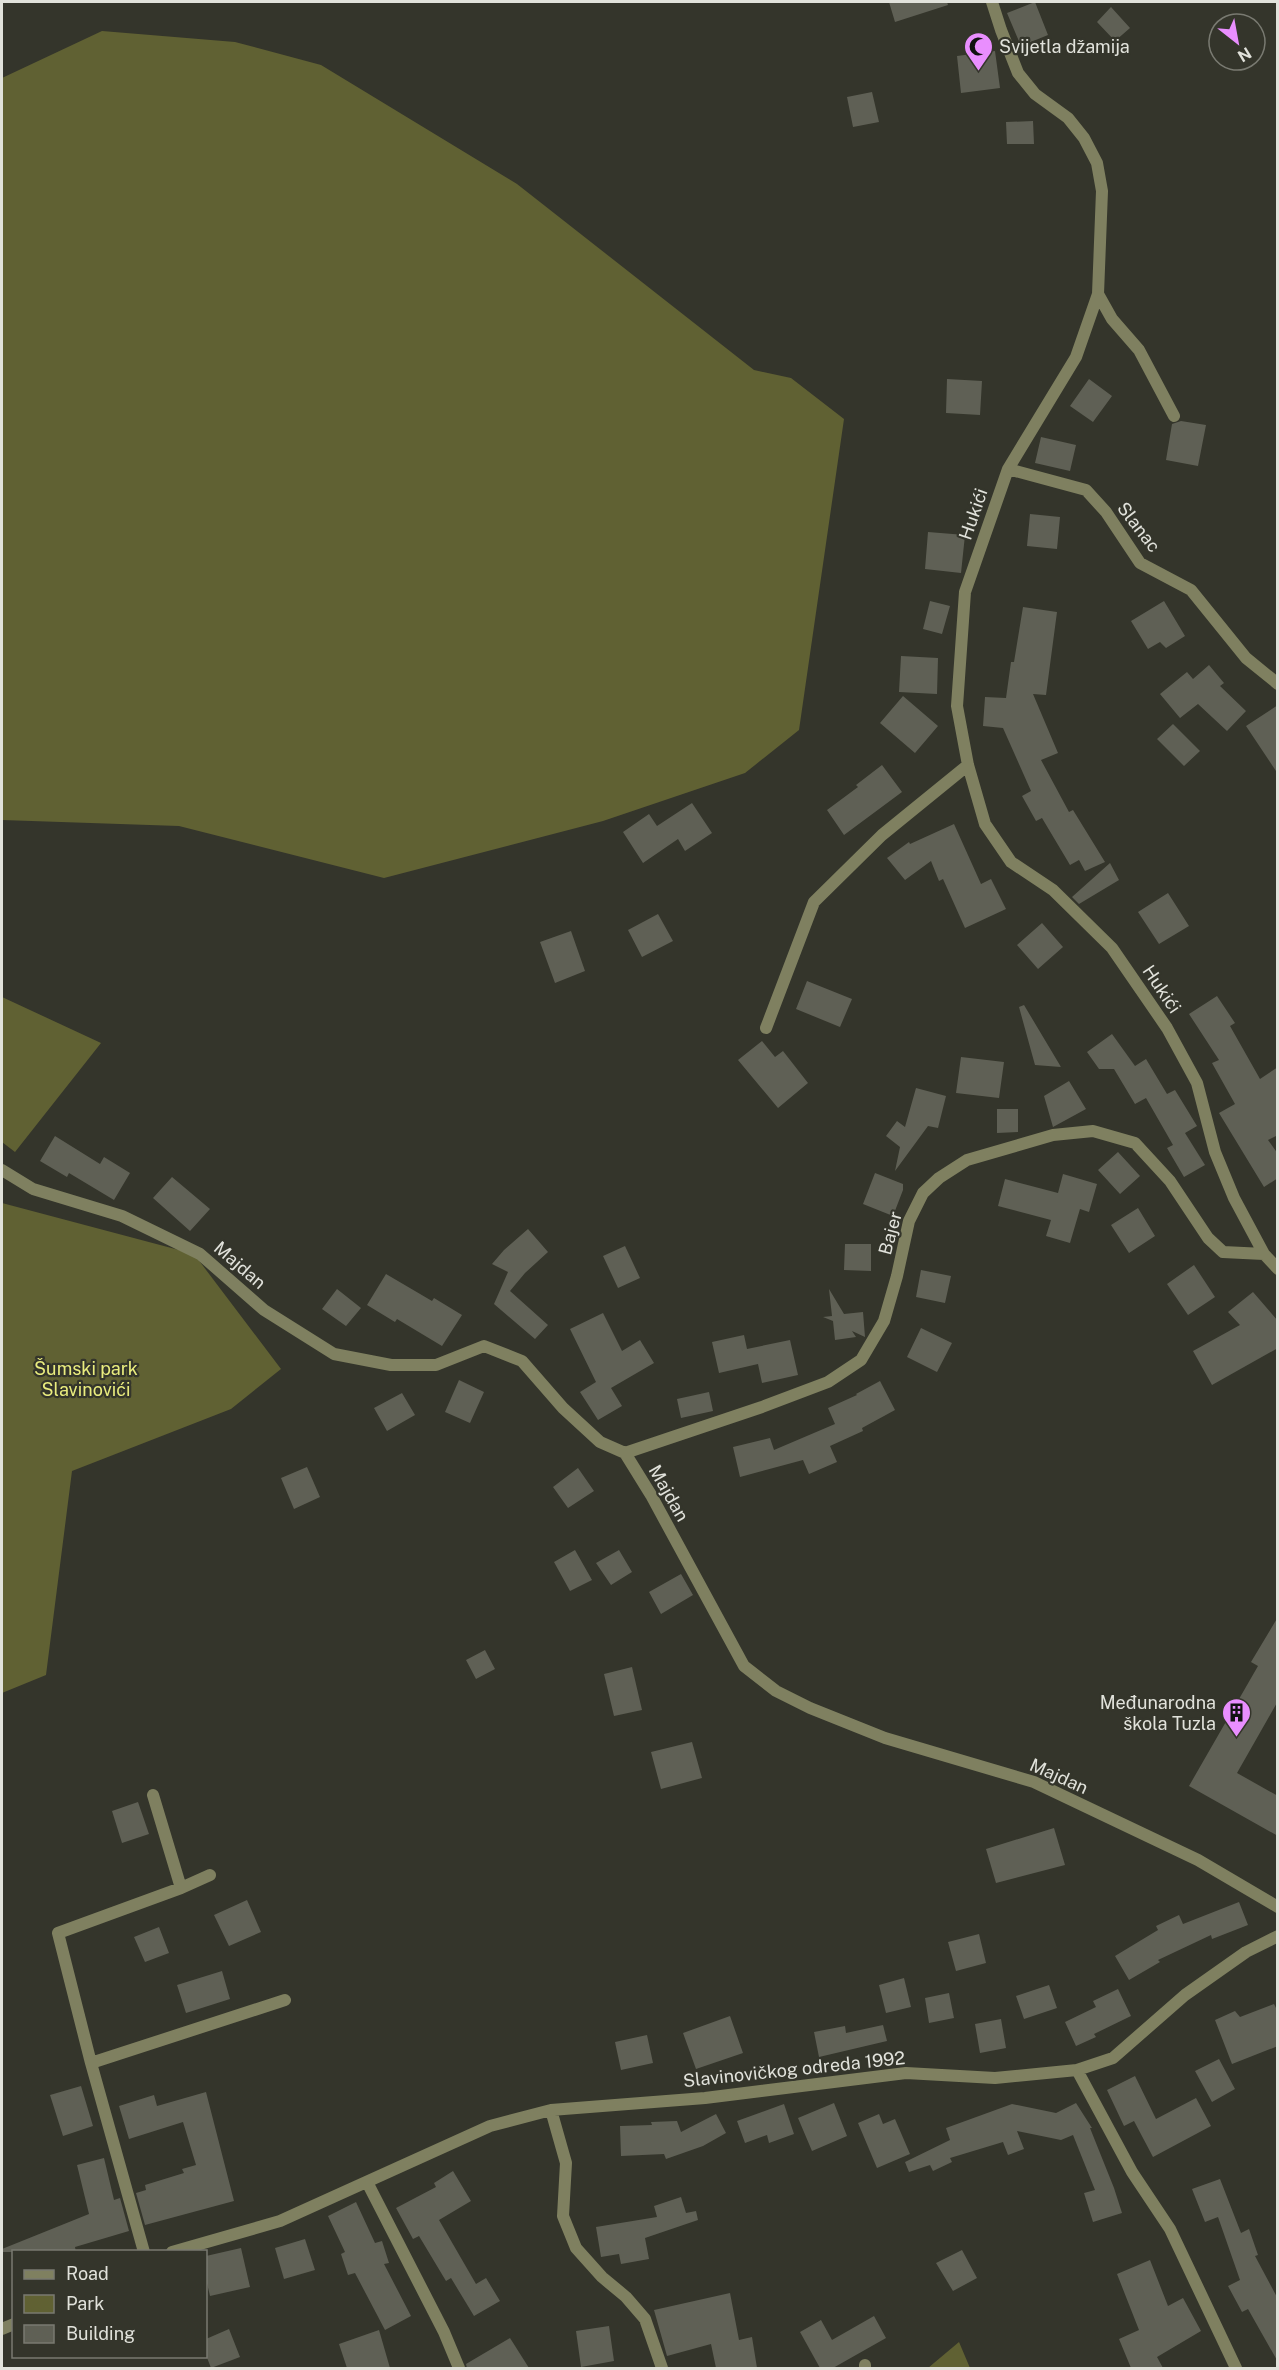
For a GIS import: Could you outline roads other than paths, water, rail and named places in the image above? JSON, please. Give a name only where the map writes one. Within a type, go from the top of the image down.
[{"type":"street","name":"Hukići","points":[[992,2],[1018,74],[1035,94],[1068,118],[1084,138],[1097,163],[1102,190],[1098,294],[1076,357],[1008,469],[964,592],[957,706],[968,765],[986,824],[1011,862],[1053,890],[1112,948],[1167,1028],[1197,1083],[1215,1152],[1234,1198],[1264,1254],[1278,1269]]},
{"type":"street","points":[[1098,294],[1112,319],[1139,350],[1174,416]]},
{"type":"street","name":"Slanac","points":[[1008,469],[1086,490],[1106,512],[1140,563],[1191,590],[1246,658],[1278,684]]},
{"type":"street","points":[[766,1028],[814,902],[882,835],[968,765]]},
{"type":"street","name":"Bajer","points":[[625,1453],[762,1407],[828,1382],[861,1360],[884,1321],[909,1221],[923,1193],[939,1178],[967,1160],[1053,1136],[1093,1131],[1135,1143],[1170,1181],[1208,1238],[1223,1252],[1264,1254]]},
{"type":"street","name":"Majdan","points":[[2,1170],[33,1189],[122,1216],[200,1254],[264,1310],[334,1354],[391,1365],[436,1365],[484,1346],[522,1361],[563,1408],[600,1442],[625,1453],[651,1495],[744,1666],[776,1691],[810,1708],[885,1738],[1034,1782],[1198,1860],[1278,1907]]},
{"type":"street","points":[[153,1795],[181,1888]]},
{"type":"street","points":[[143,2250],[91,2063],[58,1933],[181,1888],[210,1875]]},
{"type":"street","name":"Slavinovičkog odreda 1992","points":[[179,2250],[280,2221],[490,2126],[551,2110],[705,2098],[906,2073],[995,2078],[1077,2070],[1113,2058],[1185,1995],[1246,1952],[1278,1936]]},
{"type":"street","points":[[91,2063],[285,2000]]},
{"type":"street","points":[[1077,2070],[1132,2172],[1170,2229],[1236,2368]]},
{"type":"street","points":[[551,2110],[566,2163],[563,2216],[576,2248],[645,2319],[662,2368]]},
{"type":"street","points":[[367,2182],[438,2321],[459,2368]]},
{"type":"place","name":"Svijetla džamija","points":[[978,72]]},
{"type":"place","name":"Međunarodna škola Tuzla","points":[[1237,1738]]},
{"type":"park label","name":"Šumski park Slavinovići","points":[[86,1378]]}]
